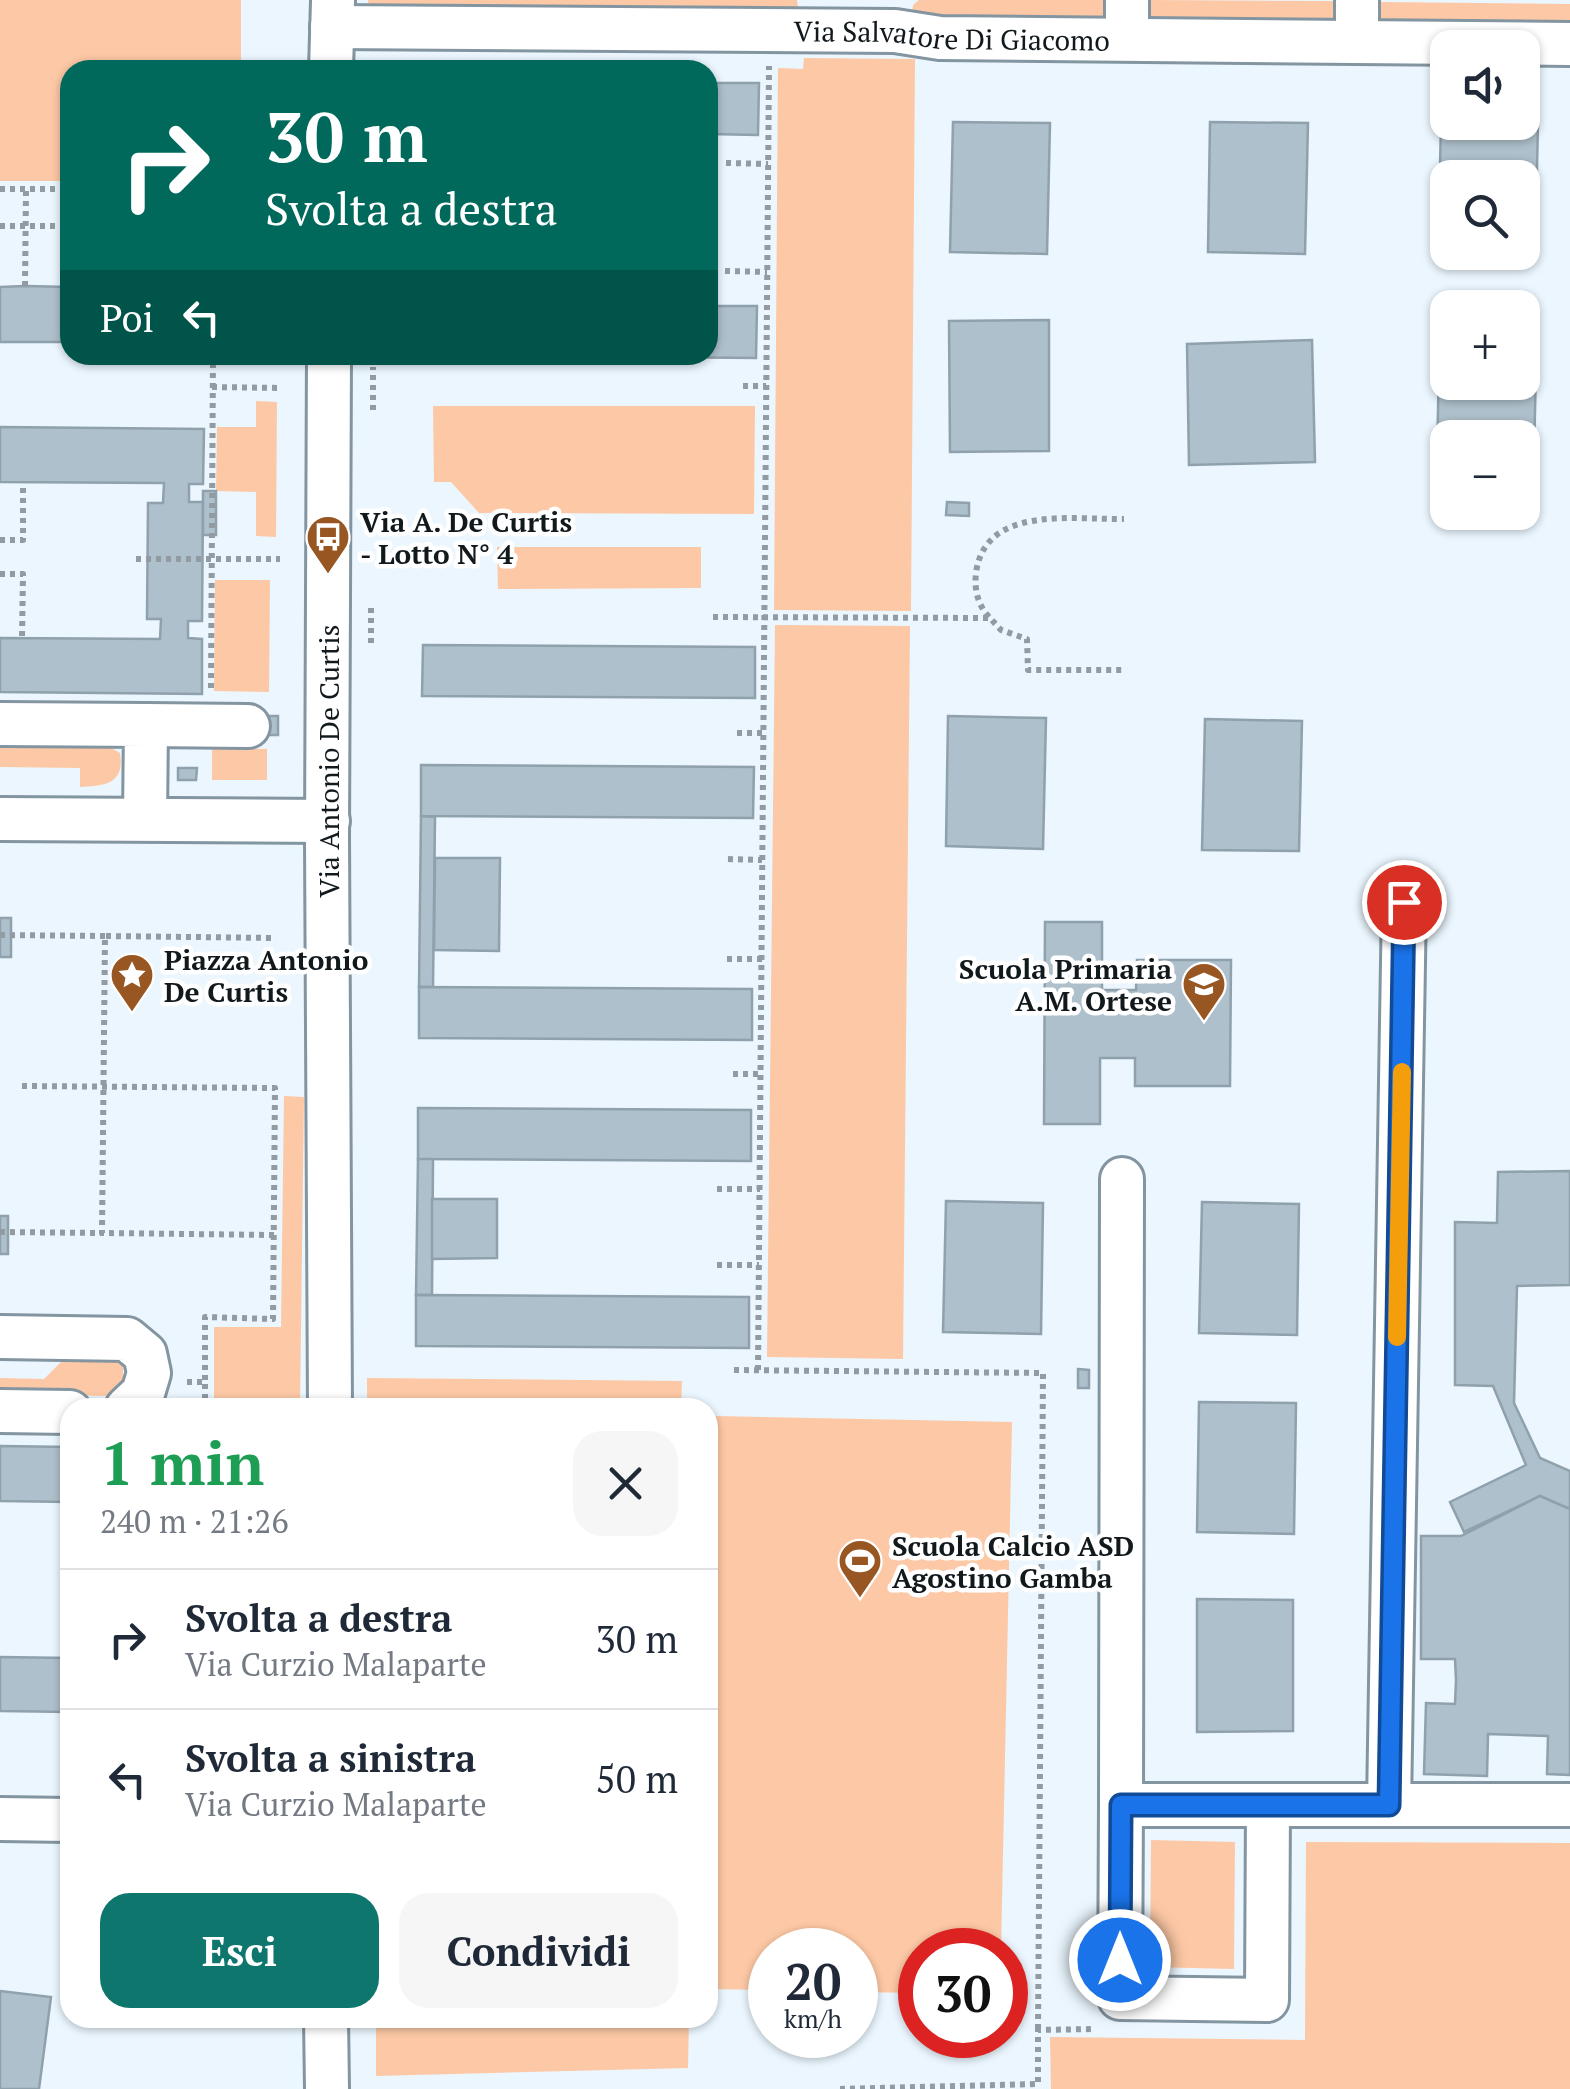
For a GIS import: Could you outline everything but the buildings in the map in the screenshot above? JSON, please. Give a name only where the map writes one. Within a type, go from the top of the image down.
[{"type":"street","name":"Via Salvatore Di Giacomo","points":[[332,14],[813,15],[940,38],[1127,20],[1357,21],[1570,44]]},
{"type":"street","points":[[332,14],[332,60]]},
{"type":"street","name":"Via Antonio De Curtis","points":[[329,365],[330,1398]]},
{"type":"street","points":[[0,724],[248,726]]},
{"type":"street","points":[[145,820],[146,726]]},
{"type":"street","points":[[0,819],[328,821]]},
{"type":"street","points":[[1389,1805],[1404,902]]},
{"type":"street","points":[[1122,1180],[1120,1998],[1267,2000],[1268,1806]]},
{"type":"street","points":[[0,1337],[114,1337],[137,1345],[145,1354],[149,1373],[144,1393],[138,1398]]},
{"type":"street","points":[[0,1411],[60,1412]]},
{"type":"street","points":[[1121,1805],[1570,1805]]},
{"type":"street","points":[[0,1819],[60,1820]]},
{"type":"street","points":[[326,2028],[327,2089]]},
{"type":"path","points":[[758,1370],[768,63]]},
{"type":"path","points":[[726,163],[768,164]]},
{"type":"path","points":[[0,189],[60,189]]},
{"type":"path","points":[[26,189],[26,286]]},
{"type":"path","points":[[0,226],[60,226]]},
{"type":"path","points":[[724,271],[767,272]]},
{"type":"path","points":[[211,704],[212,365]]},
{"type":"path","points":[[373,410],[374,368]]},
{"type":"path","points":[[743,386],[766,386]]},
{"type":"path","points":[[212,388],[282,388]]},
{"type":"path","points":[[0,540],[23,540],[23,482]]},
{"type":"path","points":[[1123,670],[1028,670],[1027,639],[1002,630],[982,609],[975,580],[983,550],[1002,530],[1043,520],[1124,519]]},
{"type":"path","points":[[136,559],[280,559]]},
{"type":"path","points":[[0,574],[23,574],[22,638]]},
{"type":"path","points":[[371,604],[371,646]]},
{"type":"path","points":[[713,617],[990,618]]},
{"type":"path","points":[[737,734],[763,734]]},
{"type":"path","points":[[728,860],[762,860]]},
{"type":"path","points":[[0,935],[276,938]]},
{"type":"path","points":[[102,1233],[106,936]]},
{"type":"path","points":[[727,958],[762,959]]},
{"type":"path","points":[[733,1074],[761,1074]]},
{"type":"path","points":[[22,1086],[275,1088],[273,1318],[205,1317],[205,1382]]},
{"type":"path","points":[[717,1189],[760,1190]]},
{"type":"path","points":[[0,1232],[274,1235]]},
{"type":"path","points":[[717,1266],[759,1265]]},
{"type":"path","points":[[734,1370],[1043,1374],[1038,2084],[840,2089]]},
{"type":"path","points":[[1038,2030],[1097,2028]]},
{"type":"shaded area","points":[[0,0],[241,0],[241,60],[60,60],[60,181],[0,181]]},
{"type":"shaded area","points":[[368,0],[797,0],[798,8],[788,12],[369,8]]},
{"type":"shaded area","points":[[919,0],[1107,0],[1113,12],[1103,21],[920,21],[912,15],[913,5]]},
{"type":"shaded area","points":[[1149,0],[1334,1],[1338,19],[1326,26],[1146,19],[1144,5]]},
{"type":"shaded area","points":[[1381,2],[1570,4],[1570,26],[1380,24],[1372,18],[1373,6]]},
{"type":"shaded area","points":[[804,58],[915,59],[911,611],[774,610],[778,68],[803,69]]},
{"type":"shaded area","points":[[256,401],[277,402],[276,537],[256,536],[256,492],[216,491],[217,427],[256,427]]},
{"type":"shaded area","points":[[433,406],[755,406],[754,514],[479,513],[451,482],[434,482]]},
{"type":"shaded area","points":[[497,547],[701,547],[701,588],[498,589]]},
{"type":"shaded area","points":[[215,580],[270,580],[269,692],[214,691]]},
{"type":"shaded area","points":[[775,625],[910,626],[903,1359],[767,1357]]},
{"type":"shaded area","points":[[0,745],[108,746],[120,753],[121,763],[111,781],[80,787],[80,768],[0,767]]},
{"type":"shaded area","points":[[212,748],[267,749],[267,780],[212,780]]},
{"type":"shaded area","points":[[284,1096],[304,1097],[300,1398],[214,1398],[214,1327],[281,1327]]},
{"type":"shaded area","points":[[73,1350],[114,1350],[123,1363],[123,1387],[113,1396],[0,1394],[0,1378],[44,1379]]},
{"type":"shaded area","points":[[367,1378],[682,1381],[681,1398],[367,1398]]},
{"type":"shaded area","name":"Scuola Calcio ASD Agostino Gamba","points":[[718,1416],[1012,1422],[1001,1928],[898,1928],[898,1993],[878,1992],[878,1928],[748,1928],[748,1990],[718,1989]]},
{"type":"shaded area","points":[[1151,1840],[1235,1842],[1234,1969],[1150,1967]]},
{"type":"shaded area","points":[[1306,1842],[1570,1843],[1570,2089],[1051,2089],[1050,2037],[1305,2040]]},
{"type":"shaded area","points":[[376,2028],[689,2028],[688,2068],[376,2076]]},
{"type":"slow traffic","points":[[1397,1337],[1402,1072]]},
{"type":"place","name":"Via A. De Curtis - Lotto N° 4","points":[[328,575]]},
{"type":"place","name":"Piazza Antonio De Curtis","points":[[132,1013]]},
{"type":"place","name":"Scuola Primaria A.M. Ortese","points":[[1204,1022]]},
{"type":"place","name":"Scuola Calcio ASD Agostino Gamba","points":[[860,1599]]},
{"type":"route","points":[[1120,1960],[1121,1805],[1389,1805],[1404,902]]}]
